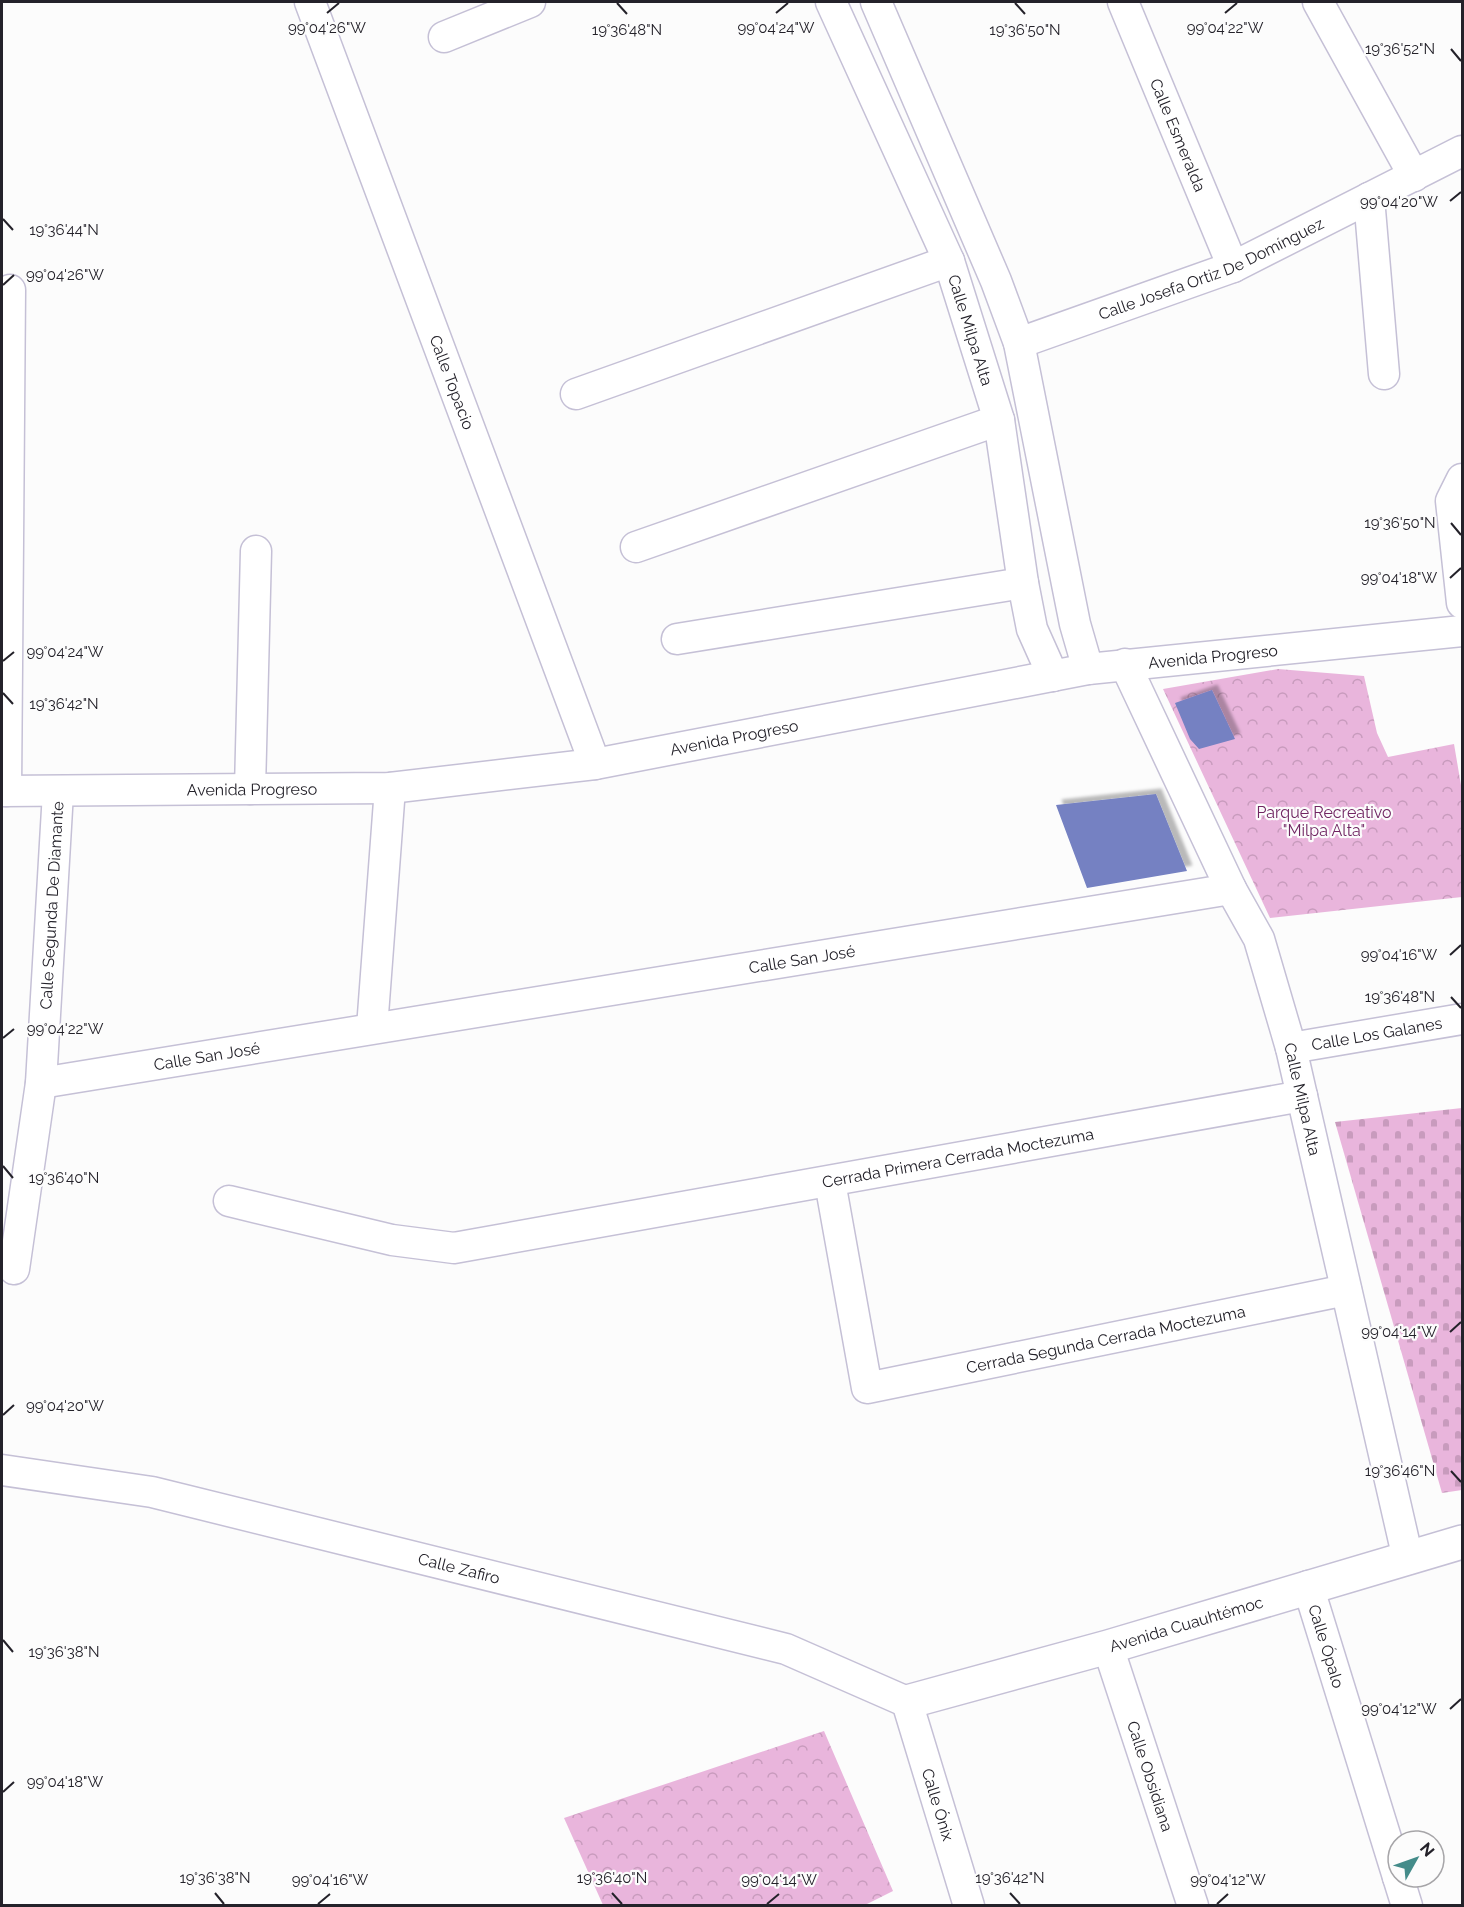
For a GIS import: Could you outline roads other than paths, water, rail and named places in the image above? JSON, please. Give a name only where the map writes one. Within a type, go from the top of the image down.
[{"type":"main road","name":"Avenida Cuauhtémoc","points":[[907,1702],[1108,1647],[1462,1542]]},
{"type":"street","name":"Calle Topacio","points":[[310,2],[595,764]]},
{"type":"street","points":[[444,37],[530,2]]},
{"type":"street","name":"Calle Milpa Alta","points":[[831,2],[949,261],[999,420],[1032,629],[1053,676]]},
{"type":"street","points":[[876,2],[996,281],[1019,343],[1075,624],[1088,669]]},
{"type":"street","name":"Calle Esmeralda","points":[[1123,2],[1233,267]]},
{"type":"street","points":[[1318,2],[1414,176]]},
{"type":"street","name":"Calle Josefa Ortiz De Domínguez","points":[[1019,343],[1233,267],[1462,151]]},
{"type":"street","points":[[1369,198],[1384,374]]},
{"type":"street","points":[[576,394],[949,261]]},
{"type":"street","points":[[4,791],[10,290]]},
{"type":"street","points":[[636,547],[999,420]]},
{"type":"street","points":[[1462,479],[1451,501],[1462,603]]},
{"type":"street","points":[[250,789],[256,551]]},
{"type":"street","points":[[677,639],[1023,583]]},
{"type":"street","name":"Avenida Progreso","points":[[4,791],[390,788],[595,764],[1088,669],[1462,631]]},
{"type":"street","name":"Calle Milpa Alta","points":[[1125,664],[1231,888],[1259,939],[1291,1048],[1408,1559]]},
{"type":"street","points":[[372,1029],[390,788]]},
{"type":"street","name":"Calle Segunda De Diamante","points":[[14,1269],[40,1083],[58,792]]},
{"type":"street","name":"Calle San José","points":[[40,1083],[1231,888]]},
{"type":"street","name":"Calle Los Galanes","points":[[1291,1048],[1462,1019]]},
{"type":"street","name":"Cerrada Primera Cerrada Moctezuma","points":[[229,1201],[392,1240],[454,1248],[616,1221],[1302,1096]]},
{"type":"street","name":"Cerrada Segunda Cerrada Moctezuma","points":[[830,1182],[867,1388],[1346,1290]]},
{"type":"street","name":"Calle Zafiro","points":[[2,1470],[152,1492],[786,1649],[907,1702]]},
{"type":"street","name":"Calle Ópalo","points":[[1308,1586],[1386,1838]]},
{"type":"street","name":"Calle Obsidiana","points":[[1108,1647],[1193,1905]]},
{"type":"street","name":"Calle Ónix","points":[[907,1702],[969,1905]]},
{"type":"street","name":"Calle Ópalo","points":[[1402,1889],[1407,1905]]},
{"type":"park label","name":"Parque Recreativo \"Milpa Alta\"","points":[[1324,821]]}]
